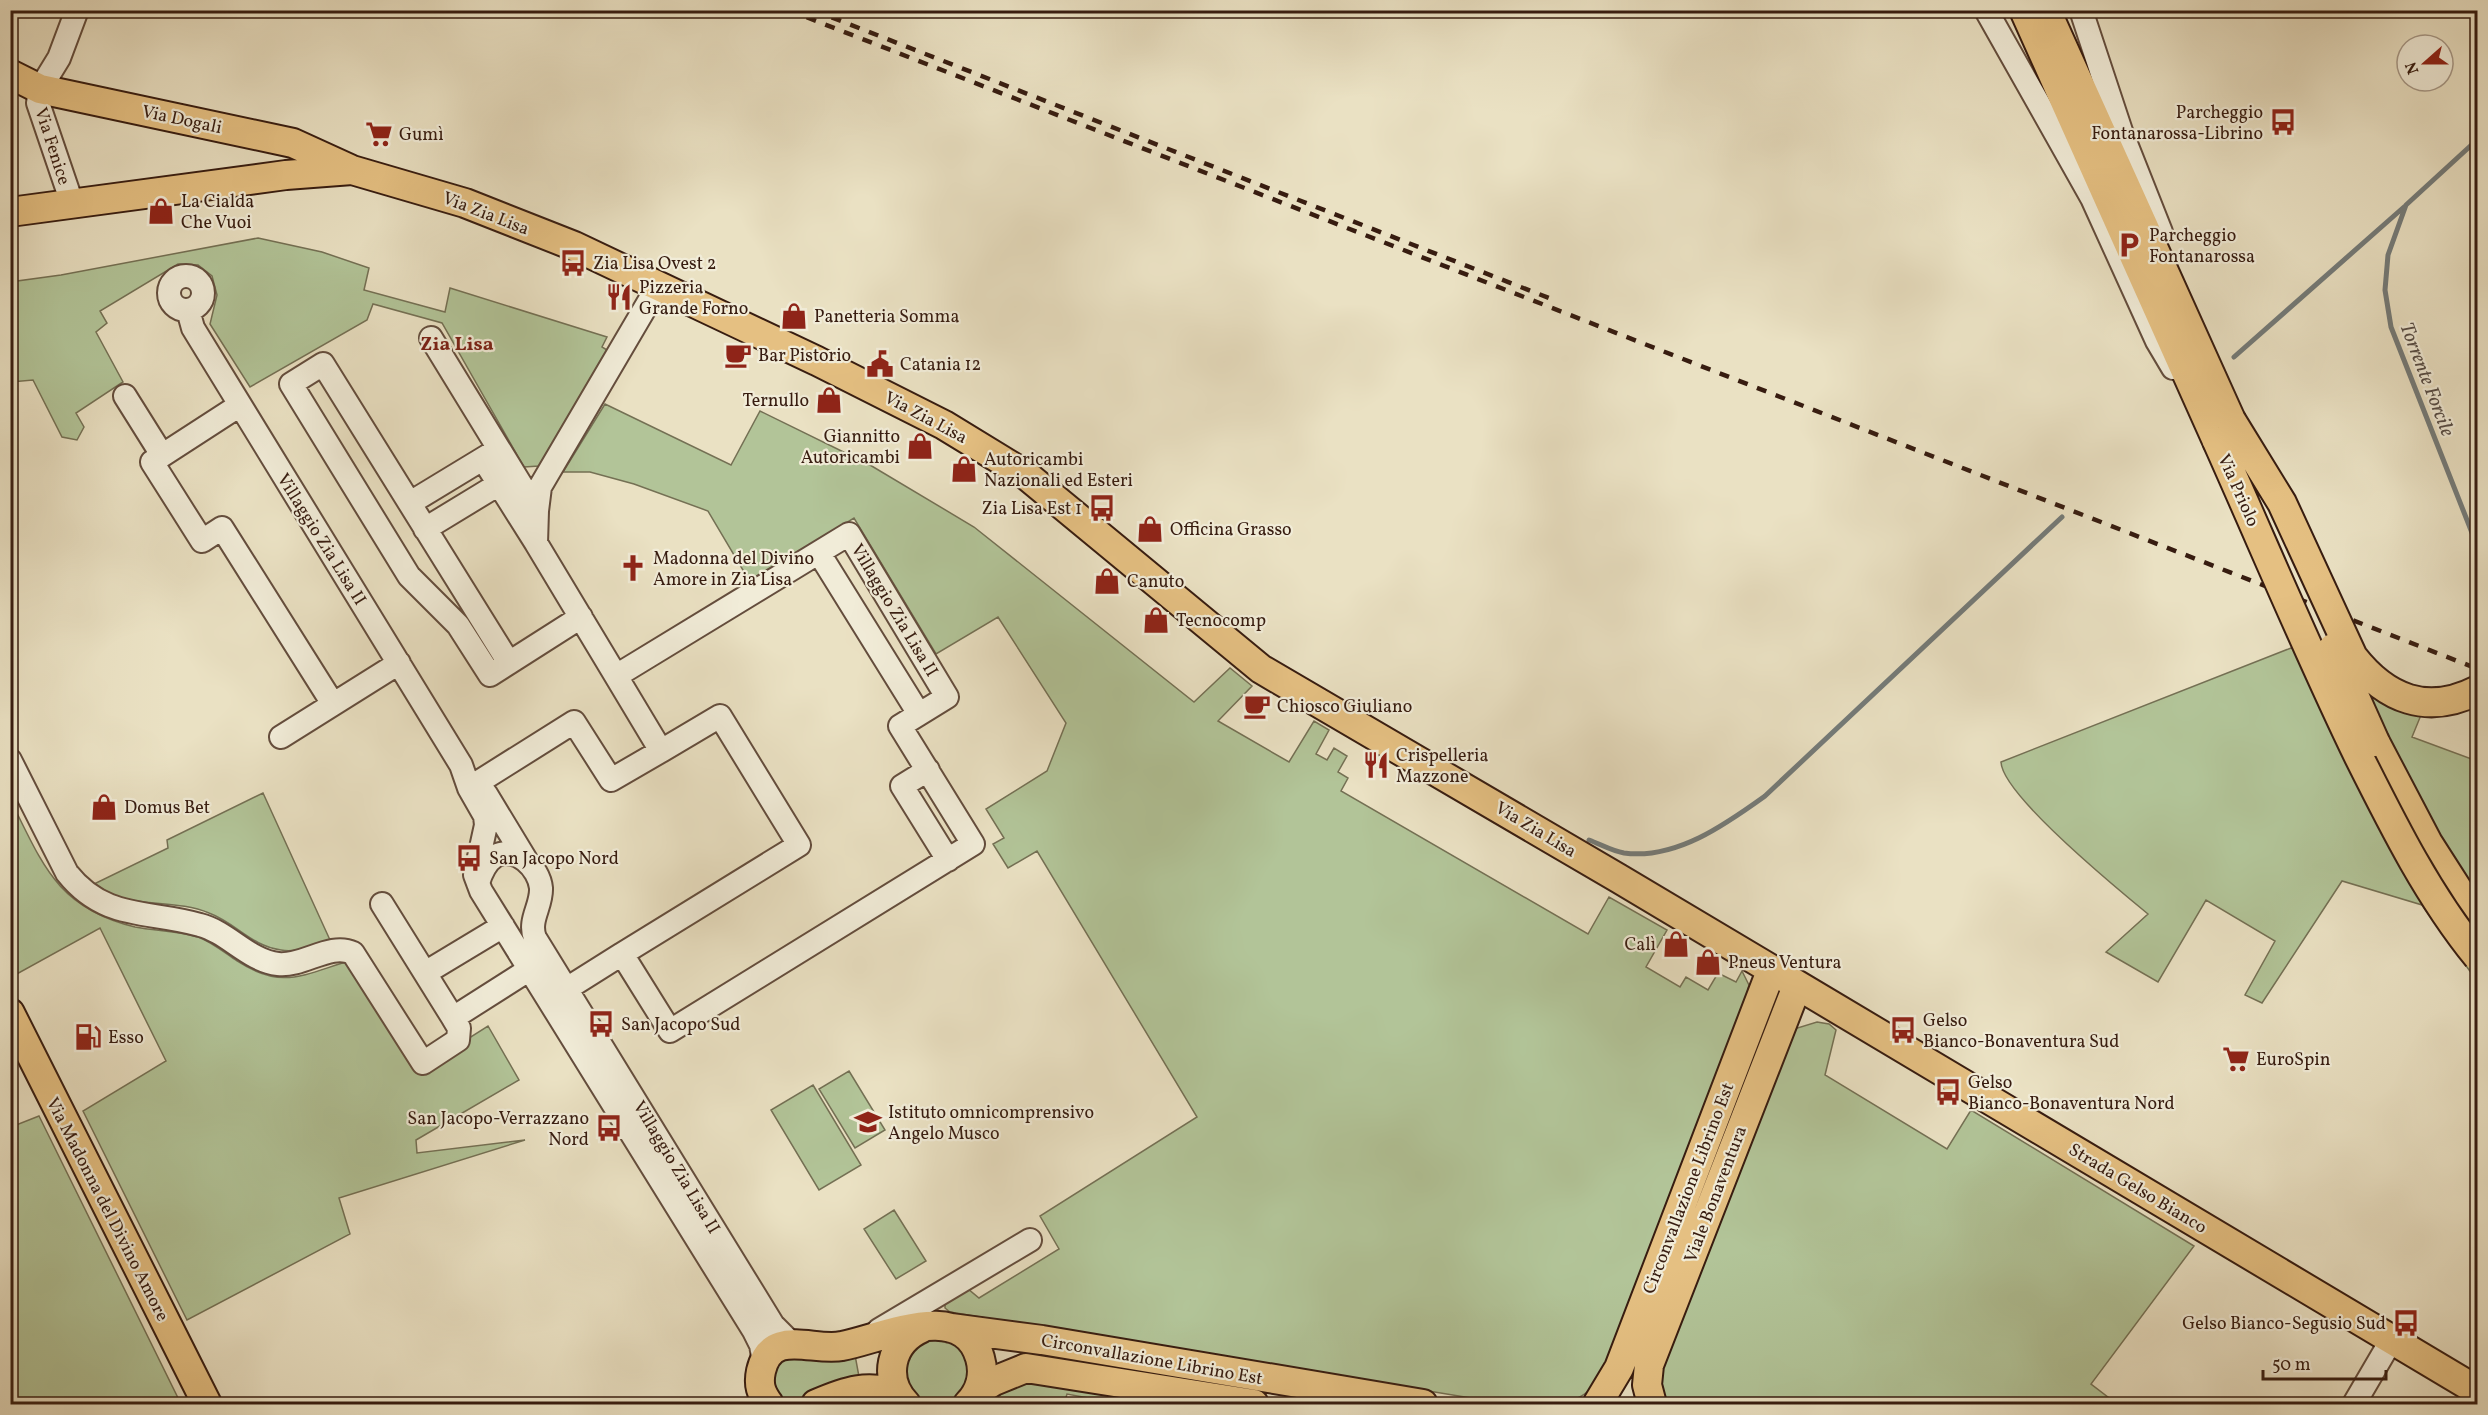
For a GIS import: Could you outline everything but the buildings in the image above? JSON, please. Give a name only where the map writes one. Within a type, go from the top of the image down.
[{"type":"main road","name":"Via Priolo","points":[[2024,10],[2375,742],[2428,843],[2478,921]]},
{"type":"main road","name":"Via Priolo","points":[[2046,10],[2206,364],[2224,430],[2339,716],[2378,795],[2435,898],[2478,957]]},
{"type":"main road","name":"Via Dogali","points":[[10,74],[40,89],[293,143],[352,170]]},
{"type":"main road","points":[[293,143],[305,173]]},
{"type":"main road","name":"Via Zia Lisa","points":[[10,212],[305,173],[352,170],[465,203],[574,246],[827,367],[987,450],[1026,475],[1262,669],[1771,971]]},
{"type":"main road","points":[[2224,430],[2282,503],[2353,657],[2370,678],[2392,693],[2428,703],[2446,702],[2478,690]]},
{"type":"main road","points":[[2375,742],[2402,773],[2478,896]]},
{"type":"main road","name":"Strada Gelso Bianco","points":[[1771,971],[2478,1391]]},
{"type":"main road","name":"Circonvallazione Librino Est","points":[[1596,1404],[1619,1368],[1771,971]]},
{"type":"main road","name":"Viale Bonaventura","points":[[1652,1404],[1647,1385],[1649,1365],[1797,986]]},
{"type":"main road","name":"Via Madonna del Divino Amore","points":[[10,1012],[207,1404]]},
{"type":"main road","points":[[1744,1040],[1770,1052]]},
{"type":"main road","points":[[903,1400],[891,1373],[894,1357],[908,1336],[935,1321],[968,1338],[979,1354],[982,1372],[973,1398]]},
{"type":"main road","name":"Circonvallazione Librino Est","points":[[790,1342],[825,1348],[844,1346],[869,1337],[935,1321],[1423,1404]]},
{"type":"main road","points":[[760,1389],[774,1350],[790,1342]]},
{"type":"main road","points":[[973,1398],[994,1381],[1026,1368],[1254,1404]]},
{"type":"main road","points":[[816,1404],[850,1391],[864,1389],[881,1389],[903,1400]]},
{"type":"main road","points":[[1596,1404],[1621,1397],[1644,1404]]},
{"type":"street","points":[[40,89],[59,58],[77,10]]},
{"type":"street","points":[[1986,10],[2092,198],[2157,341],[2224,430]]},
{"type":"street","points":[[2081,10],[2125,141],[2172,260],[2206,364]]},
{"type":"street","name":"Via Fenice","points":[[40,89],[38,103],[72,203]]},
{"type":"street","points":[[536,543],[540,488],[658,286]]},
{"type":"street","name":"Villaggio Zia Lisa II","points":[[188,310],[193,328],[461,765],[540,882],[542,891],[532,929],[772,1325],[790,1342]]},
{"type":"street","points":[[431,338],[491,454],[537,511]]},
{"type":"street","points":[[509,663],[323,364],[291,384],[409,576],[458,625],[490,675],[509,663],[581,617]]},
{"type":"street","points":[[125,396],[162,455]]},
{"type":"street","points":[[240,405],[152,462],[202,541],[222,528],[333,704]]},
{"type":"street","points":[[491,454],[499,484],[661,751]]},
{"type":"street","points":[[387,542],[491,454]]},
{"type":"street","points":[[418,518],[499,484]]},
{"type":"street","name":"Villaggio Zia Lisa II","points":[[616,676],[849,534],[947,697],[900,726],[974,844],[670,1031],[622,954]]},
{"type":"street","points":[[819,553],[919,714]]},
{"type":"street","points":[[281,737],[399,663]]},
{"type":"street","points":[[568,988],[799,845],[720,716],[611,780],[574,722],[474,785],[486,825],[475,866],[478,884],[503,926],[753,1331],[760,1345],[760,1389]]},
{"type":"street","points":[[10,760],[68,873],[79,888],[112,907],[132,914],[201,925],[260,958],[277,964],[292,964],[340,949],[353,953],[423,1063],[458,1040],[459,1028],[382,904]]},
{"type":"street","points":[[928,770],[902,786],[948,860]]},
{"type":"street","points":[[478,884],[482,873],[495,856],[512,853],[526,860]]},
{"type":"street","points":[[425,973],[503,926]]},
{"type":"street","points":[[453,1017],[530,969]]},
{"type":"street","points":[[935,1321],[1030,1240]]},
{"type":"street","points":[[2354,1404],[2392,1339]]},
{"type":"green space","points":[[258,238],[322,252],[369,268],[364,290],[445,312],[450,288],[607,337],[602,347],[607,350],[539,466],[524,467],[442,323],[373,304],[367,320],[250,387],[210,324],[217,295],[212,276],[198,265],[178,264],[100,311],[107,323],[96,332],[123,382],[76,413],[84,427],[77,440],[62,437],[33,380],[11,382],[10,282],[61,275]]},
{"type":"green space","points":[[605,404],[731,465],[760,411],[870,465],[974,527],[1194,702],[1230,668],[1252,686],[1218,721],[1289,762],[1314,721],[1329,730],[1316,754],[1327,760],[1334,748],[1347,756],[1338,772],[1348,778],[1341,791],[1588,934],[1609,897],[1667,930],[1646,967],[1680,987],[1686,977],[1708,990],[1718,973],[1736,982],[1742,971],[1749,985],[1746,998],[1599,1380],[1590,1390],[1569,1402],[1558,1404],[1507,1404],[950,1312],[945,1308],[945,1301],[968,1289],[979,1298],[1059,1249],[1040,1216],[1197,1117],[1037,851],[1008,868],[993,844],[1004,838],[986,809],[1047,771],[1066,723],[998,617],[936,654],[854,518],[750,582],[708,511],[634,484],[590,472],[563,472]]},
{"type":"green space","points":[[2291,648],[2322,649],[2430,693],[2412,737],[2477,761],[2477,981],[2422,905],[2342,881],[2262,1003],[2245,995],[2275,941],[2206,900],[2158,982],[2106,952],[2148,914],[2064,841],[2020,796],[2006,777],[2001,762]]},
{"type":"green space","points":[[263,793],[330,940],[294,950],[270,948],[219,917],[198,909],[129,900],[118,897],[94,884],[168,848],[167,840]]},
{"type":"green space","points":[[10,799],[32,844],[56,881],[70,896],[109,919],[135,927],[198,937],[253,970],[267,975],[292,977],[305,975],[349,961],[417,1071],[488,1026],[519,1080],[416,1140],[417,1153],[525,1140],[339,1198],[350,1234],[187,1320],[83,1111],[166,1061],[100,928],[15,975],[10,967]]},
{"type":"green space","points":[[1817,1022],[1829,1024],[1836,1030],[1825,1075],[1947,1149],[1971,1110],[2194,1246],[2091,1384],[2117,1404],[1665,1404],[1660,1376],[1663,1364],[1794,1029]]},
{"type":"green space","points":[[849,1071],[885,1130],[855,1148],[819,1089]]},
{"type":"green space","points":[[813,1085],[861,1165],[819,1190],[771,1110]]},
{"type":"green space","points":[[39,1116],[181,1404],[11,1404],[11,1127]]},
{"type":"green space","points":[[894,1210],[926,1261],[896,1279],[864,1229]]},
{"type":"green space","points":[[953,1337],[973,1368],[957,1401],[950,1404],[923,1404],[912,1398],[900,1363],[916,1339]]},
{"type":"green space","points":[[855,1355],[860,1382],[801,1404],[780,1401],[769,1372],[780,1357]]},
{"type":"green space","points":[[1024,1382],[1148,1400],[1158,1404],[1121,1404],[1067,1394],[1064,1404],[988,1404],[1008,1389]]},
{"type":"waterway","name":"Torrente Forcile","points":[[2478,139],[2406,205],[2388,255],[2385,290],[2391,327],[2478,548]]},
{"type":"waterway","points":[[2234,357],[2404,207]]},
{"type":"waterway","points":[[1589,840],[1624,853],[1643,854],[1662,851],[1699,838],[1750,807],[1765,796],[2062,517]]},
{"type":"railway","points":[[788,10],[2478,669]]},
{"type":"railway","points":[[813,10],[1554,300]]},
{"type":"place","name":"Parcheggio Fontanarossa-Librino","points":[[2283,122]]},
{"type":"place","name":"Gumì","points":[[379,134]]},
{"type":"place","name":"La Cialda Che Vuoi","points":[[161,211]]},
{"type":"place","name":"Parcheggio Fontanarossa","points":[[2129,245]]},
{"type":"place","name":"Zia Lisa Ovest 2","points":[[573,263]]},
{"type":"place","name":"Pizzeria Grande Forno","points":[[619,297]]},
{"type":"place","name":"Panetteria Somma","points":[[794,316]]},
{"type":"place","name":"Bar Pistorio","points":[[738,355]]},
{"type":"place","name":"Catania 12","points":[[880,364]]},
{"type":"place","name":"Ternullo","points":[[829,400]]},
{"type":"place","name":"Giannitto Autoricambi","points":[[920,446]]},
{"type":"place","name":"Autoricambi Nazionali ed Esteri","points":[[964,469]]},
{"type":"place","name":"Zia Lisa Est 1","points":[[1102,508]]},
{"type":"place","name":"Officina Grasso","points":[[1150,529]]},
{"type":"place","name":"Madonna del Divino Amore in Zia Lisa","points":[[633,568]]},
{"type":"place","name":"Canuto","points":[[1107,581]]},
{"type":"place","name":"Tecnocomp","points":[[1156,620]]},
{"type":"place","name":"Chiosco Giuliano","points":[[1257,706]]},
{"type":"place","name":"Crispelleria Mazzone","points":[[1376,765]]},
{"type":"place","name":"Domus Bet","points":[[104,807]]},
{"type":"place","name":"San Jacopo Nord","points":[[469,858]]},
{"type":"place","name":"Calì","points":[[1676,944]]},
{"type":"place","name":"Pneus Ventura","points":[[1708,962]]},
{"type":"place","name":"San Jacopo Sud","points":[[601,1024]]},
{"type":"place","name":"Gelso Bianco-Bonaventura Sud","points":[[1903,1030]]},
{"type":"place","name":"Esso","points":[[88,1037]]},
{"type":"place","name":"EuroSpin","points":[[2236,1059]]},
{"type":"place","name":"Gelso Bianco-Bonaventura Nord","points":[[1948,1092]]},
{"type":"place","name":"Istituto omnicomprensivo Angelo Musco","points":[[868,1122]]},
{"type":"place","name":"San Jacopo-Verrazzano Nord","points":[[609,1128]]},
{"type":"place","name":"Gelso Bianco-Segusio Sud","points":[[2406,1323]]},
{"type":"district","name":"Zia Lisa","points":[[457,343]]}]
